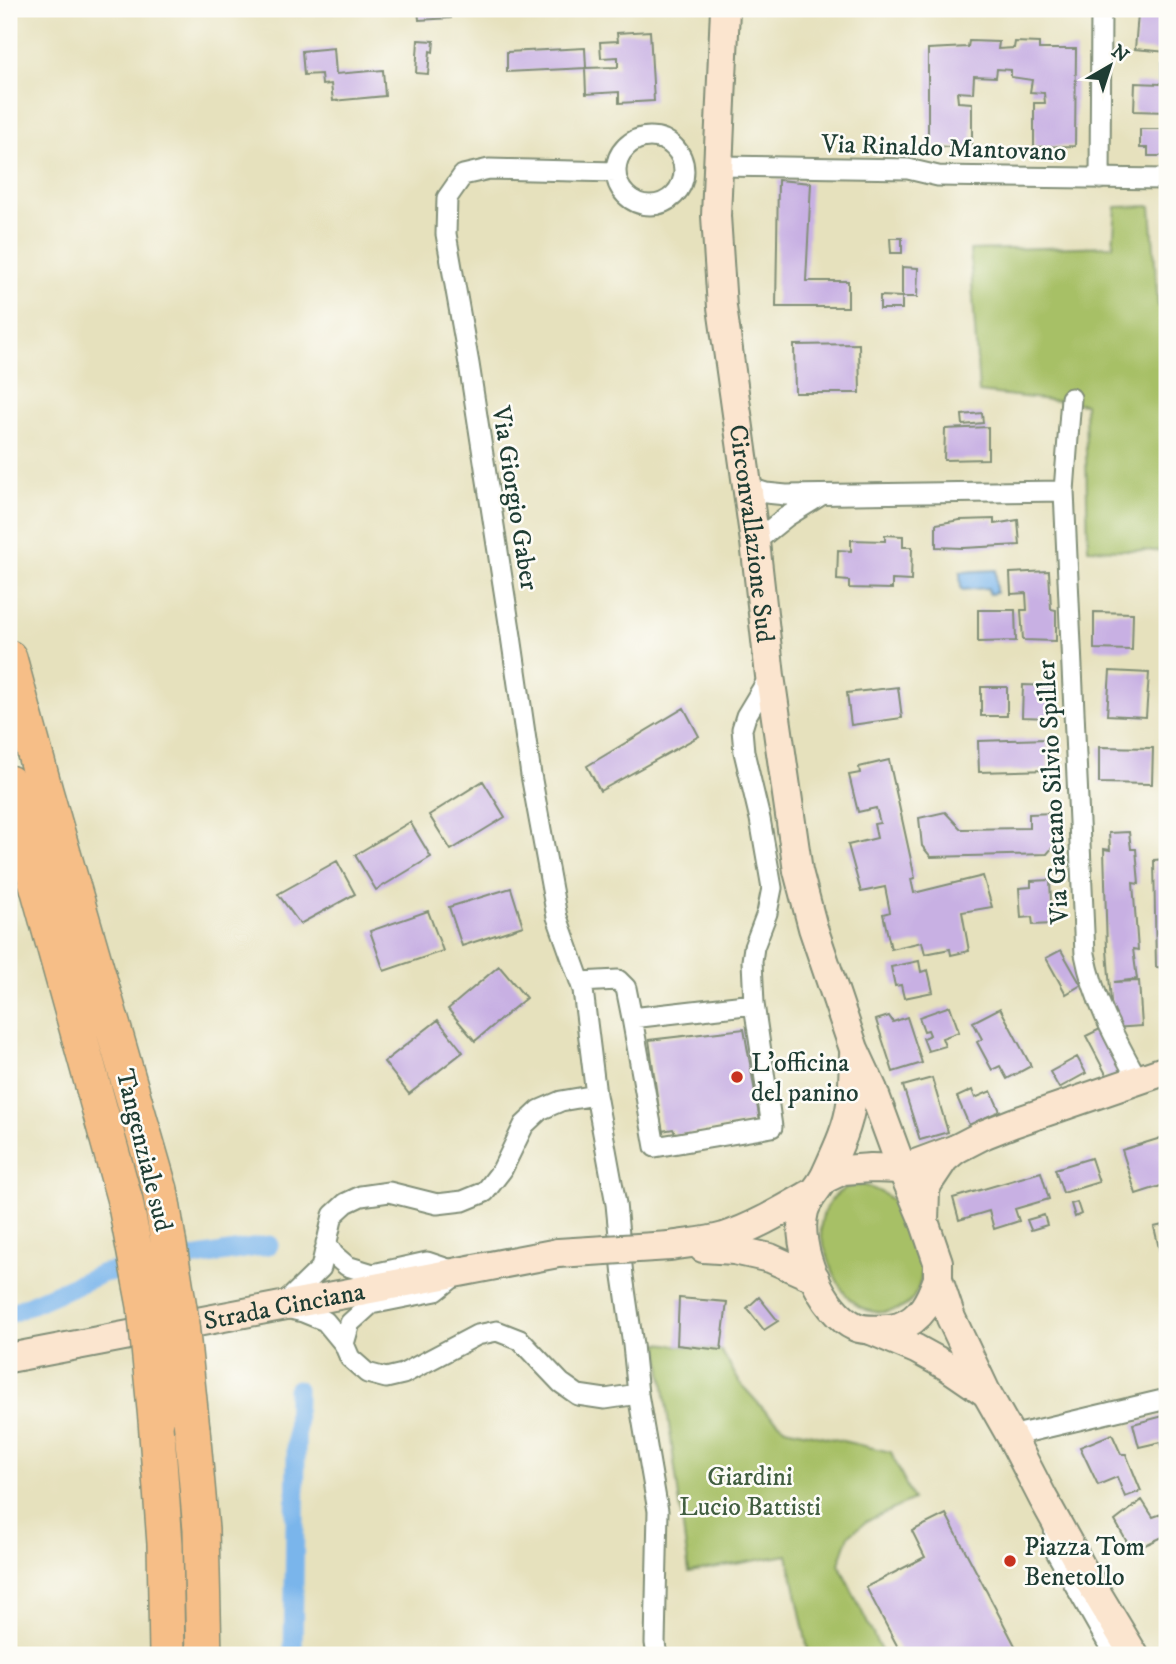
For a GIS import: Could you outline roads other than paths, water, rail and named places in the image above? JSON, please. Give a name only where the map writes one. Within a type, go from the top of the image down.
[{"type":"highway","name":"Tangenziale sud","points":[[9,658],[160,1190],[180,1314],[192,1429],[201,1530],[204,1655]]},
{"type":"highway","name":"Tangenziale sud","points":[[9,783],[125,1201],[145,1306],[165,1544],[167,1655]]},
{"type":"main road","name":"Circonvallazione Sud","points":[[725,9],[716,216],[722,307],[798,871],[813,928],[854,1049],[873,1090],[902,1169]]},
{"type":"main road","name":"Circonvallazione Sud","points":[[854,1049],[851,1104],[839,1144],[804,1209],[802,1226],[805,1250],[814,1278],[830,1305],[844,1320],[858,1328],[872,1329],[916,1349],[986,1392]]},
{"type":"main road","points":[[670,1246],[721,1238],[758,1224],[842,1170],[902,1169],[956,1149],[994,1130],[1159,1077]]},
{"type":"main road","name":"Circonvallazione Sud","points":[[956,1149],[944,1159],[928,1183],[925,1191],[924,1221],[938,1262],[938,1279],[951,1318],[986,1392],[1084,1572],[1134,1655]]},
{"type":"main road","points":[[902,1169],[924,1221]]},
{"type":"main road","points":[[670,1246],[748,1253],[770,1258],[814,1278]]},
{"type":"main road","name":"Strada Cinciana","points":[[9,1358],[558,1253],[670,1246]]},
{"type":"main road","points":[[872,1329],[898,1327],[918,1316],[930,1301],[938,1279]]},
{"type":"street","points":[[1100,179],[1101,9]]},
{"type":"street","name":"Via Rinaldo Mantovano","points":[[719,166],[908,169],[938,176],[1167,179]]},
{"type":"street","name":"Via Giorgio Gaber","points":[[616,172],[489,169],[463,175],[447,198],[446,234],[531,775],[557,917],[583,990],[596,1095],[616,1204],[638,1394],[658,1511],[657,1655]]},
{"type":"street","name":"Via Gaetano Silvio Spiller","points":[[1071,398],[1064,491],[1085,954],[1092,984],[1105,1019],[1159,1077]]},
{"type":"street","points":[[747,487],[786,495],[1064,491]]},
{"type":"street","points":[[755,542],[779,522],[821,495]]},
{"type":"street","points":[[580,982],[618,980],[626,988],[655,1147],[772,1127],[752,961],[772,888],[760,819],[744,752],[743,729],[746,716],[770,676]]},
{"type":"street","points":[[632,1018],[754,995]]},
{"type":"street","points":[[281,1306],[321,1268],[333,1215],[346,1203],[361,1196],[389,1192],[436,1204],[463,1201],[485,1192],[502,1170],[524,1125],[540,1110],[561,1101],[596,1095]]},
{"type":"street","points":[[326,1243],[334,1255],[347,1266],[373,1274],[427,1262],[459,1272]]},
{"type":"street","points":[[344,1344],[350,1323],[371,1304],[436,1291],[459,1272]]},
{"type":"street","points":[[281,1306],[325,1321],[344,1344],[350,1358],[367,1373],[386,1378],[403,1374],[477,1335],[497,1331],[520,1340],[561,1382],[578,1395],[605,1399],[638,1394]]},
{"type":"street","points":[[1011,1436],[1167,1399]]},
{"type":"street","points":[[1053,1515],[1056,1552],[1110,1647],[1110,1655]]},
{"type":"water","points":[[996,570],[996,593],[989,594],[988,588],[961,590],[960,572]]},
{"type":"waterway","points":[[9,1314],[103,1273],[269,1245]]},
{"type":"waterway","points":[[293,1655],[297,1389]]},
{"type":"place","name":"L'officina del panino","points":[[737,1077]]},
{"type":"place","name":"Piazza Tom Benetollo","points":[[1010,1561]]},
{"type":"park label","name":"Giardini Lucio Battisti","points":[[750,1491]]}]
